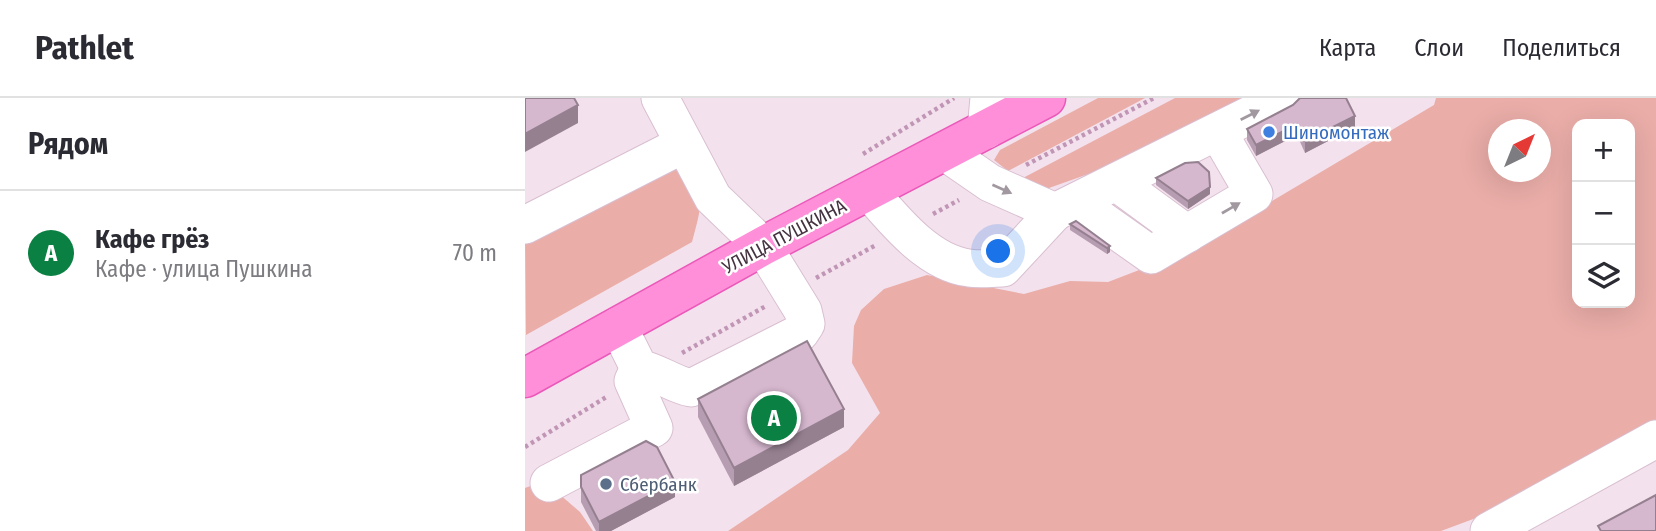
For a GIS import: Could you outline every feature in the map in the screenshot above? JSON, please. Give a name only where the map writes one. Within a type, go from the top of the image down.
[{"type":"main road","name":"УЛИЦА ПУШКИНА","points":[[527,372],[945,152],[987,114],[1046,98]]},
{"type":"street","points":[[641,373],[668,377],[678,386],[691,388],[800,333],[806,324],[803,311],[763,246],[713,198],[660,98]]},
{"type":"street","points":[[869,191],[903,230],[942,259],[968,268],[1003,268],[1086,197],[1284,98]]},
{"type":"street","points":[[945,152],[990,183],[1086,197],[1151,255],[1254,194],[1218,132]]},
{"type":"street","points":[[525,225],[684,144]]},
{"type":"street","points":[[549,483],[654,428],[641,373],[618,326]]},
{"type":"street","points":[[1489,531],[1656,439]]},
{"type":"path","points":[[525,447],[641,373],[990,183],[1154,98]]},
{"type":"shaded area","points":[[1098,98],[1145,98],[1008,171],[994,160],[1000,150]]},
{"type":"shaded area","points":[[1175,98],[1271,98],[1212,130],[1049,188],[1024,191],[1021,179]]},
{"type":"shaded area","points":[[1436,98],[1656,98],[1656,425],[1484,515],[1441,531],[728,531],[848,450],[880,413],[852,363],[854,326],[861,310],[884,289],[927,275],[1024,294],[1070,281],[1108,282],[1160,262],[1272,201],[1434,105]]},
{"type":"shaded area","points":[[671,162],[691,181],[699,197],[699,215],[692,242],[526,335],[525,236]]},
{"type":"shaded area","points":[[544,481],[580,512],[593,531],[525,531],[525,488]]},
{"type":"building","points":[[525,98],[574,98],[578,105],[525,134]]},
{"type":"building","points":[[1300,98],[1346,98],[1355,116],[1305,141],[1297,124],[1256,145],[1247,129],[1293,105]]},
{"type":"building","points":[[1198,162],[1209,172],[1210,187],[1188,201],[1156,178],[1185,163]]},
{"type":"building","points":[[1076,221],[1110,246],[1107,248],[1070,224]]},
{"type":"building","points":[[807,341],[844,409],[734,468],[698,399]]},
{"type":"building","points":[[646,441],[657,447],[675,482],[599,522],[581,487],[581,475]]},
{"type":"building","points":[[1656,495],[1656,531],[1601,531],[1598,526]]},
{"type":"place","name":"Шиномонтаж","points":[[1269,132]]},
{"type":"place","name":"Кафе грёз","points":[[774,418]]},
{"type":"place","name":"Сбербанк","points":[[606,484]]}]
